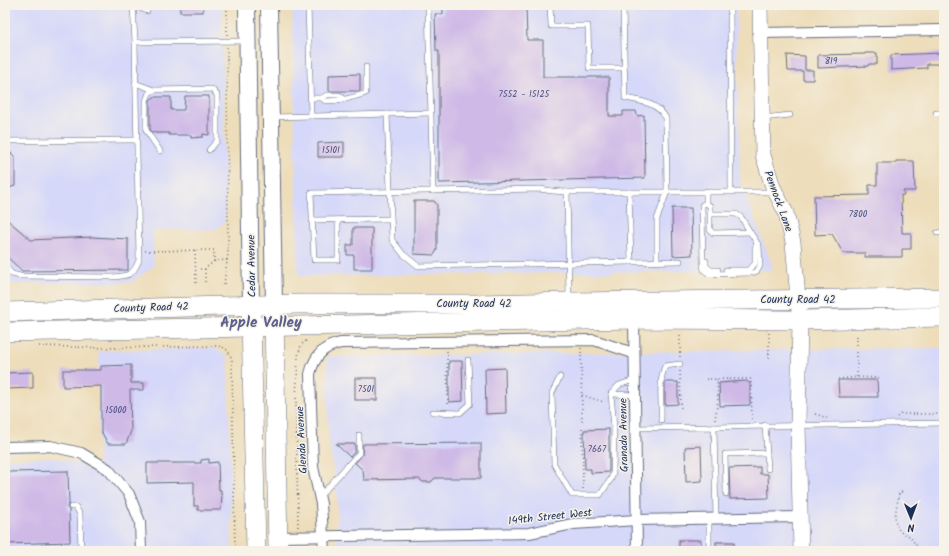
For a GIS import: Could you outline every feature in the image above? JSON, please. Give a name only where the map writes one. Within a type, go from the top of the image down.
[{"type":"highway","name":"County Road 42","points":[[5,312],[380,303],[476,304],[944,298]]},
{"type":"highway","name":"Cedar Avenue","points":[[251,305],[256,551]]},
{"type":"highway","name":"Cedar Avenue","points":[[274,305],[278,544]]},
{"type":"highway","name":"County Road 42","points":[[5,332],[634,319],[800,320],[944,317]]},
{"type":"main road","name":"Cedar Avenue","points":[[247,5],[251,305]]},
{"type":"main road","name":"Cedar Avenue","points":[[269,5],[274,305]]},
{"type":"street","name":"Pennock Lane","points":[[760,5],[763,155],[776,192],[786,214],[793,242],[800,320],[798,424],[800,551]]},
{"type":"street","points":[[760,32],[944,30]]},
{"type":"street","name":"Granada Avenue","points":[[634,319],[633,353],[638,551]]},
{"type":"street","name":"Glenda Avenue","points":[[324,551],[319,497],[313,467],[310,374],[315,360],[320,353],[333,344],[594,340],[633,353]]},
{"type":"street","points":[[5,447],[50,446],[81,453],[108,469],[129,494],[132,501],[140,522],[141,551]]},
{"type":"street","name":"149th Street West","points":[[278,544],[298,536],[529,533],[573,524],[637,520],[800,517]]},
{"type":"lane","points":[[5,266],[12,274],[20,276],[126,276],[135,270],[139,260],[139,252],[133,5],[147,11]]},
{"type":"lane","points":[[308,5],[311,116]]},
{"type":"lane","points":[[428,5],[433,191]]},
{"type":"lane","points":[[550,5],[551,26],[588,26],[589,68],[623,68]]},
{"type":"lane","points":[[623,5],[623,68],[625,98],[653,105],[663,113],[666,118],[667,192],[657,219],[657,262]]},
{"type":"lane","points":[[730,5],[731,192]]},
{"type":"lane","points":[[135,42],[247,41]]},
{"type":"lane","points":[[310,98],[322,98],[327,95],[339,95],[344,98],[359,96],[366,93],[366,67]]},
{"type":"lane","points":[[135,83],[154,90],[212,89],[217,94],[217,134],[216,141],[209,150]]},
{"type":"lane","points":[[154,90],[149,93],[146,101],[146,130],[160,151]]},
{"type":"lane","points":[[271,117],[430,113]]},
{"type":"lane","points":[[936,113],[944,113]]},
{"type":"lane","points":[[387,114],[392,240],[403,254],[418,266],[680,261]]},
{"type":"lane","points":[[762,118],[790,115]]},
{"type":"lane","points":[[5,141],[136,140]]},
{"type":"lane","points":[[338,220],[338,260],[314,260],[311,193],[540,189],[567,192],[776,192]]},
{"type":"lane","points":[[567,192],[569,302]]},
{"type":"lane","points":[[629,192],[631,262]]},
{"type":"lane","points":[[706,192],[706,203],[710,206],[710,230],[713,233],[750,232]]},
{"type":"lane","points":[[706,203],[702,205],[702,245],[704,270],[708,274],[752,273],[757,271],[760,266],[759,246],[741,217],[736,214],[710,214]]},
{"type":"lane","points":[[312,220],[391,219]]},
{"type":"lane","points":[[937,232],[944,232]]},
{"type":"lane","points":[[433,412],[460,413],[470,404],[468,360]]},
{"type":"lane","points":[[661,420],[661,374],[665,366],[680,364]]},
{"type":"lane","points":[[560,377],[552,393],[554,464],[572,495],[600,495],[611,479],[613,473],[614,428],[611,394],[619,385],[634,380]]},
{"type":"lane","points":[[611,394],[634,395]]},
{"type":"lane","points":[[635,428],[798,424],[944,423]]},
{"type":"lane","points":[[765,425],[768,469]]},
{"type":"lane","points":[[709,551],[715,475],[714,427]]},
{"type":"lane","points":[[319,497],[359,453],[359,435]]},
{"type":"lane","points":[[726,494],[725,454],[767,453]]},
{"type":"lane","points":[[715,475],[726,474]]},
{"type":"lane","points":[[71,507],[76,507],[80,515],[81,551]]},
{"type":"path","points":[[224,284],[228,260],[227,5]]},
{"type":"path","points":[[195,250],[197,269],[196,284]]},
{"type":"path","points":[[139,252],[214,250],[214,261]]},
{"type":"path","points":[[197,269],[205,269],[214,261],[228,260]]},
{"type":"path","points":[[205,269],[205,285]]},
{"type":"path","points":[[857,331],[857,377]]},
{"type":"path","points":[[769,332],[769,361]]},
{"type":"path","points":[[680,336],[681,409]]},
{"type":"path","points":[[298,551],[296,401],[298,356],[302,344],[309,339]]},
{"type":"path","points":[[35,346],[105,348],[215,346],[227,350],[232,361],[235,551]]},
{"type":"path","points":[[581,346],[583,495]]},
{"type":"path","points":[[446,349],[448,408]]},
{"type":"path","points":[[838,379],[857,377],[881,378]]},
{"type":"path","points":[[706,379],[751,379],[752,420]]},
{"type":"path","points":[[715,420],[718,399],[717,379]]},
{"type":"path","points":[[582,395],[604,402]]},
{"type":"path","points":[[902,492],[899,493],[896,505],[895,524],[902,533],[908,535],[917,546],[916,551]]},
{"type":"path","points":[[40,545],[40,551]]},
{"type":"shaded area","points":[[5,5],[222,5],[225,221],[217,229],[153,230],[154,266],[131,282],[5,284]]},
{"type":"shaded area","points":[[292,5],[736,5],[740,182],[771,262],[772,270],[298,276]]},
{"type":"shaded area","points":[[215,348],[228,358],[232,551],[5,551],[5,459],[52,457],[80,464],[98,475],[99,351]]},
{"type":"shaded area","points":[[944,348],[944,551],[337,551],[337,495],[329,442],[327,357]]},
{"type":"building","points":[[180,5],[203,5],[203,12],[180,12]]},
{"type":"building","points":[[443,5],[526,5],[527,40],[543,40],[543,77],[609,77],[609,116],[623,116],[623,111],[636,111],[637,116],[644,115],[645,178],[439,183],[439,51],[436,51],[435,14],[443,14]]},
{"type":"building","points":[[877,53],[877,64],[869,64],[868,66],[818,68],[818,55]]},
{"type":"building","points":[[942,53],[942,64],[927,64],[927,68],[891,70],[891,55]]},
{"type":"building","points":[[787,55],[805,56],[805,70],[813,70],[813,80],[803,80],[803,71],[788,71]]},
{"type":"building","points":[[360,74],[360,91],[329,91],[329,75]]},
{"type":"building","points":[[185,96],[209,96],[209,135],[203,134],[203,137],[191,138],[191,135],[169,135],[169,133],[152,132],[150,129],[150,100],[154,97],[171,97],[171,110],[184,110]]},
{"type":"building","points":[[344,142],[344,157],[318,157],[318,143]]},
{"type":"building","points":[[5,147],[15,157],[15,186],[5,189]]},
{"type":"building","points":[[896,161],[914,161],[915,191],[903,191],[904,195],[901,195],[902,233],[911,233],[911,249],[902,249],[902,257],[865,257],[865,253],[843,253],[832,234],[815,235],[814,196],[869,195],[869,185],[877,185],[877,163],[896,163]]},
{"type":"building","points":[[414,201],[434,201],[437,205],[437,250],[434,255],[414,254]]},
{"type":"building","points":[[672,208],[691,208],[692,255],[673,256]]},
{"type":"building","points":[[5,218],[31,240],[92,237],[128,239],[128,270],[22,271],[5,255]]},
{"type":"building","points":[[353,228],[372,228],[372,269],[354,269],[354,255],[347,255],[347,245],[353,245]]},
{"type":"building","points":[[449,361],[462,361],[463,401],[449,402]]},
{"type":"building","points":[[131,365],[131,383],[144,383],[144,390],[130,390],[131,431],[126,444],[108,444],[101,431],[101,386],[63,387],[63,370],[101,370],[101,366]]},
{"type":"building","points":[[505,368],[506,413],[486,414],[485,369]]},
{"type":"building","points":[[33,372],[33,388],[5,389],[5,373]]},
{"type":"building","points":[[355,378],[377,378],[377,400],[355,400]]},
{"type":"building","points":[[838,380],[877,380],[878,397],[839,397]]},
{"type":"building","points":[[746,381],[750,383],[750,405],[720,406],[719,383]]},
{"type":"building","points":[[665,382],[678,382],[678,404],[665,405]]},
{"type":"building","points":[[609,429],[609,472],[591,473],[591,469],[585,469],[584,430]]},
{"type":"building","points":[[481,443],[481,478],[435,478],[431,482],[423,482],[419,479],[364,480],[363,470],[355,463],[362,455],[363,444]]},
{"type":"building","points":[[336,444],[355,444],[355,451],[350,457]]},
{"type":"building","points":[[701,446],[702,481],[686,482],[685,447]]},
{"type":"building","points":[[209,459],[209,463],[218,462],[219,490],[221,490],[222,495],[221,510],[198,510],[198,506],[194,506],[194,482],[147,483],[147,463],[201,463],[201,460]]},
{"type":"building","points":[[760,467],[760,474],[768,474],[769,498],[730,499],[729,468]]},
{"type":"building","points":[[68,471],[69,504],[67,507],[69,510],[70,542],[5,544],[5,472]]},
{"type":"building","points":[[679,540],[701,540],[701,551],[679,551]]},
{"type":"building","points":[[716,542],[734,542],[734,551],[716,551]]},
{"type":"district","name":"Apple Valley","points":[[261,322]]}]
